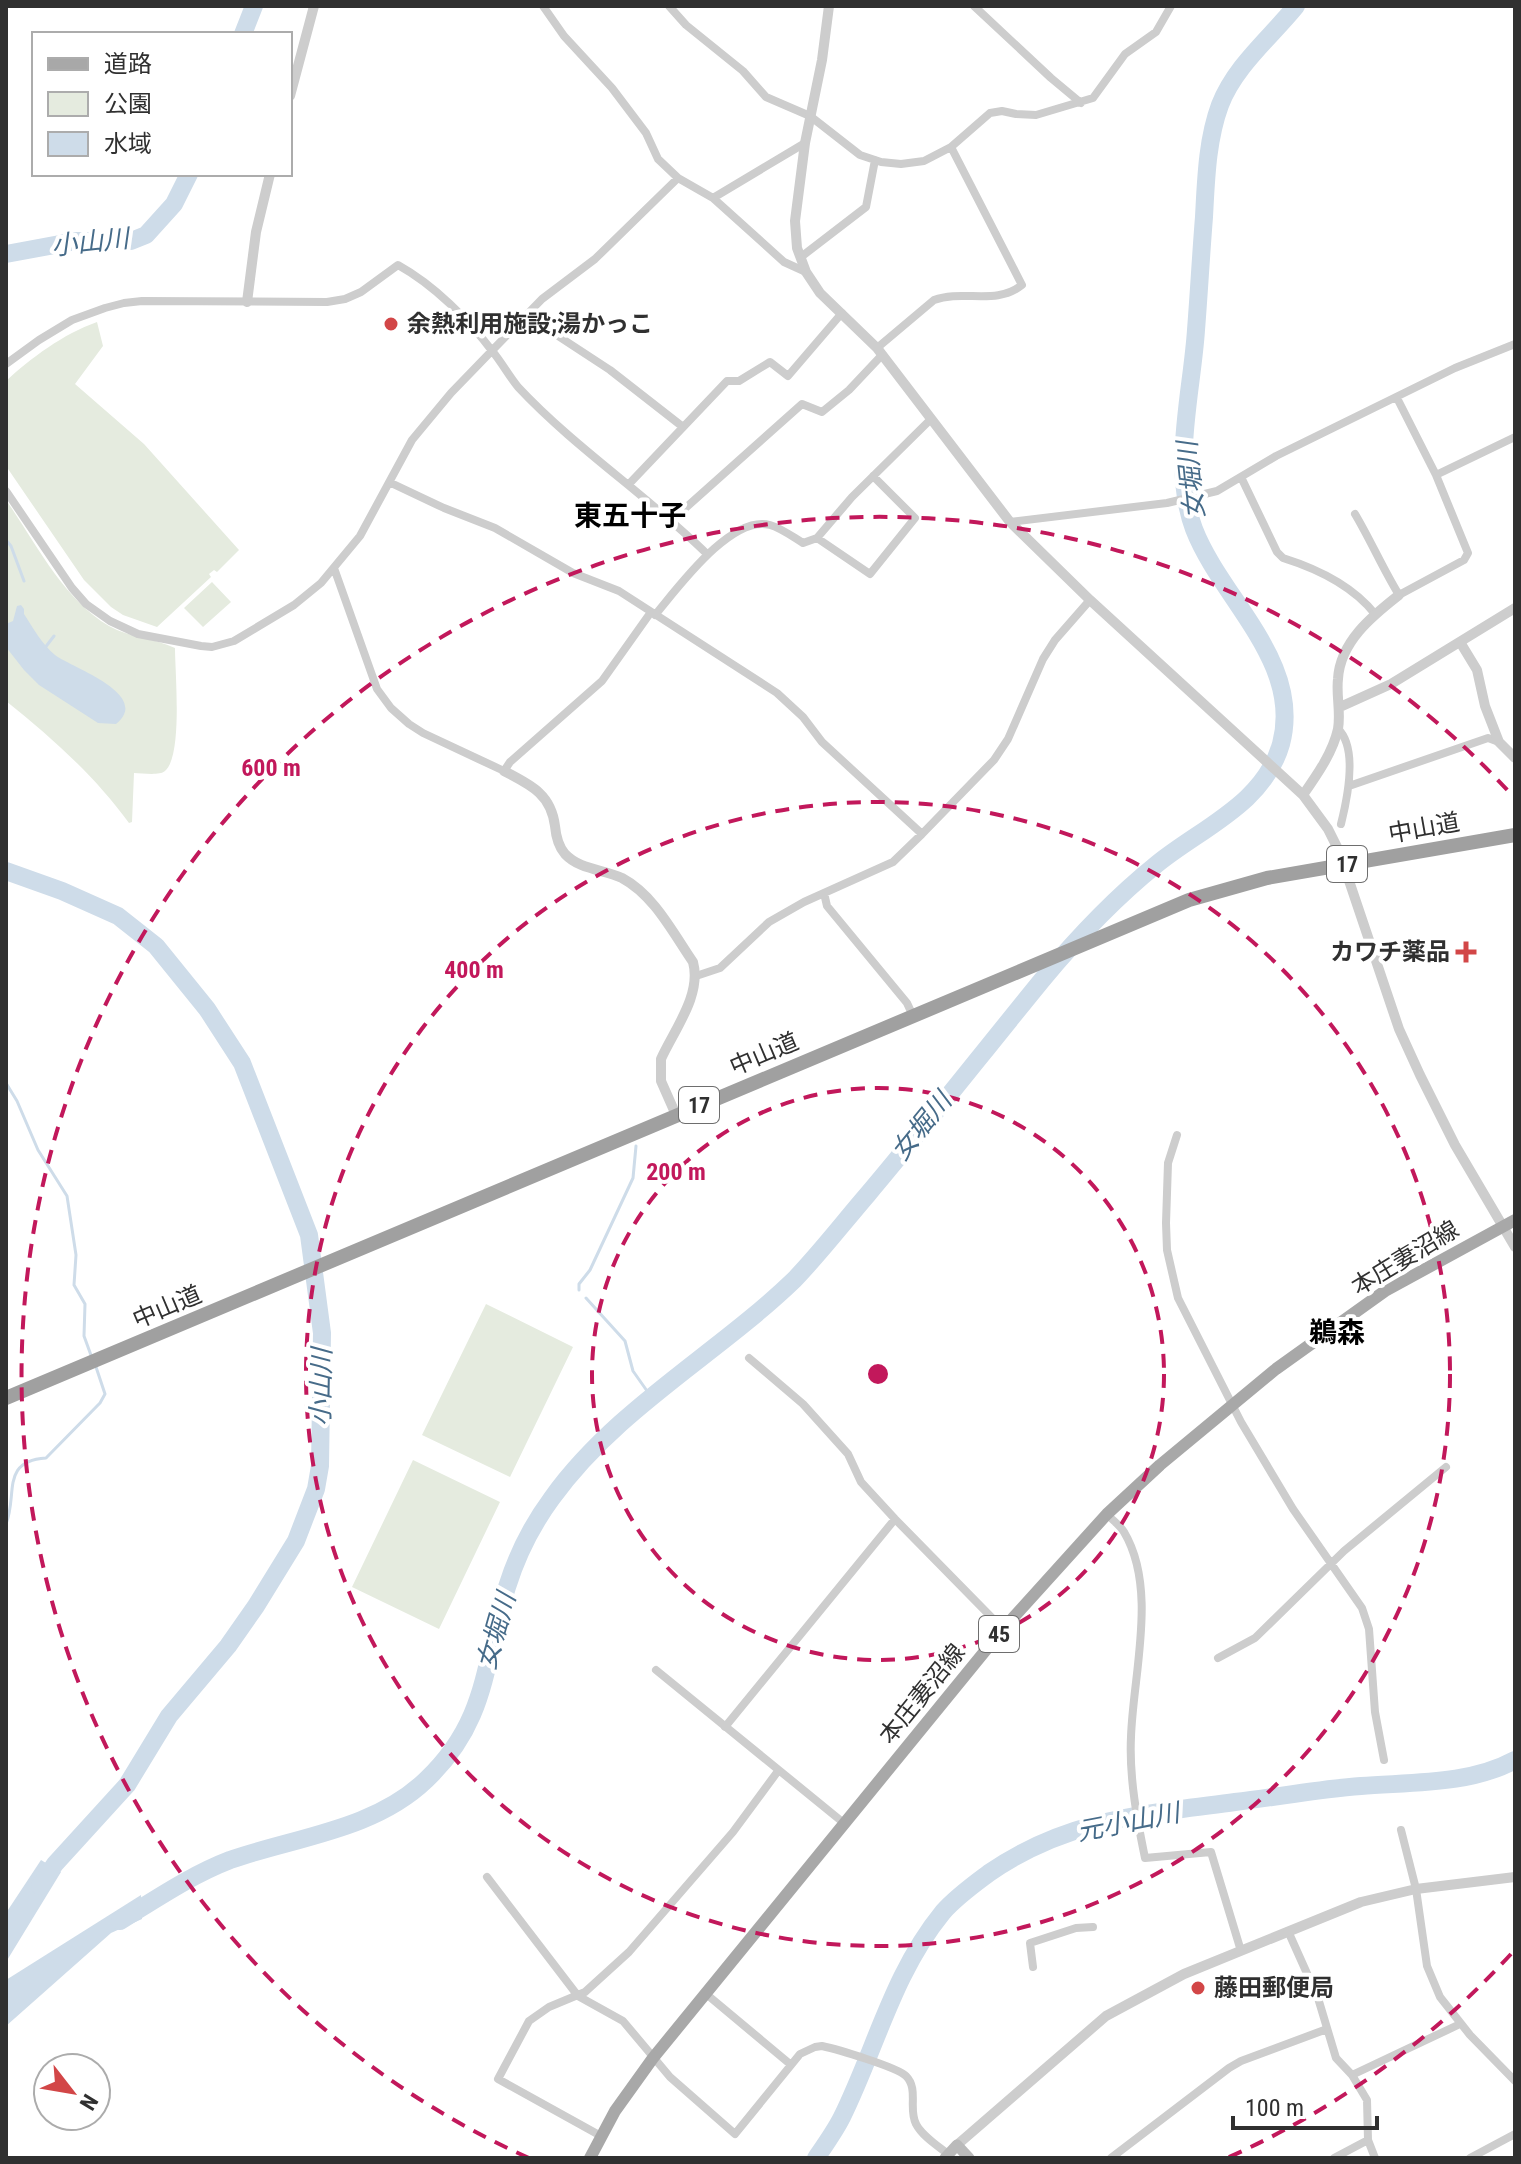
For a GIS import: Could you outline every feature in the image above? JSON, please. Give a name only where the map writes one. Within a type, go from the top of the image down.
[{"type":"highway","name":"中山道","points":[[6,1398],[1181,903],[1267,878],[1515,835]]},
{"type":"main road","name":"本庄妻沼線","points":[[590,2158],[625,2094],[705,1993],[1003,1629],[1107,1514],[1276,1369],[1385,1291],[1515,1220]]},
{"type":"main road","points":[[950,2152],[969,2158]]},
{"type":"street","points":[[292,88],[314,6]]},
{"type":"street","points":[[543,6],[564,36],[606,81],[638,122],[658,159],[678,178],[713,198],[784,262],[806,272]]},
{"type":"street","points":[[669,6],[686,25],[743,71],[766,97],[810,116],[860,155],[901,164],[924,161],[951,147],[990,113],[1002,111],[1036,115],[1093,98],[1125,54],[1156,32],[1171,6]]},
{"type":"street","points":[[829,6],[795,221],[806,272],[820,293],[879,351],[1010,522],[1090,600],[1303,795],[1328,829],[1343,864],[1399,1029],[1455,1145],[1515,1247]]},
{"type":"street","points":[[974,6],[1081,103]]},
{"type":"street","points":[[713,198],[805,143]]},
{"type":"street","points":[[672,520],[802,404],[822,412],[849,390],[879,351],[934,300],[944,296],[993,297],[1011,293],[1022,285],[951,147]]},
{"type":"street","points":[[801,257],[866,207],[875,160]]},
{"type":"street","points":[[247,302],[256,232],[270,176]]},
{"type":"street","points":[[6,491],[72,588],[86,604],[117,625],[157,639],[201,646],[212,647],[234,641],[313,591],[360,536],[412,440],[526,315],[552,290],[595,259],[678,178]]},
{"type":"street","points":[[6,364],[55,330],[105,308],[142,301],[292,304],[345,299],[361,292],[398,265],[441,296],[492,350],[516,385],[570,436],[672,520],[707,554]]},
{"type":"street","points":[[629,484],[727,381],[739,381],[770,362],[788,376],[842,313]]},
{"type":"street","points":[[526,315],[610,370],[683,427]]},
{"type":"street","points":[[1010,522],[1167,503],[1217,491],[1276,456],[1455,368],[1515,344]]},
{"type":"street","points":[[1303,795],[1329,752],[1338,729],[1338,678],[1357,633],[1399,595],[1464,560],[1468,553],[1436,475],[1397,398]]},
{"type":"street","points":[[504,771],[510,762],[602,681],[653,613],[707,554],[751,524],[769,524],[803,543],[817,538],[873,476],[930,420]]},
{"type":"street","points":[[1436,475],[1515,437]]},
{"type":"street","points":[[817,538],[870,574],[915,518],[873,476]]},
{"type":"street","points":[[1241,477],[1277,552],[1283,558],[1346,586],[1361,596],[1375,614]]},
{"type":"street","points":[[391,483],[495,528],[573,573],[619,591],[777,693],[803,717],[822,742],[922,834]]},
{"type":"street","points":[[1355,514],[1399,595]]},
{"type":"street","points":[[334,568],[343,586],[377,689],[391,708],[431,737],[535,786],[553,811],[558,844],[570,859],[621,878],[647,897],[693,962],[696,976],[694,989],[661,1059],[659,1071],[676,1115]]},
{"type":"street","points":[[696,976],[720,968],[769,922],[893,862],[994,760],[1008,739],[1049,649],[1090,600]]},
{"type":"street","points":[[1340,707],[1391,684],[1515,608]]},
{"type":"street","points":[[1460,642],[1477,670],[1485,706],[1499,742],[1515,758]]},
{"type":"street","points":[[1338,729],[1345,739],[1349,786],[1341,824]]},
{"type":"street","points":[[1349,786],[1488,738],[1499,742]]},
{"type":"street","points":[[824,893],[827,906],[907,1003],[913,1016]]},
{"type":"street","points":[[1177,1135],[1168,1163],[1167,1250],[1178,1298],[1241,1422],[1293,1509],[1362,1608],[1369,1629],[1375,1712],[1384,1760]]},
{"type":"street","points":[[749,1358],[803,1404],[848,1454],[861,1482],[1003,1629]]},
{"type":"street","points":[[1218,1658],[1255,1638],[1331,1562],[1446,1467]]},
{"type":"street","points":[[1107,1514],[1123,1530],[1140,1581],[1139,1661],[1131,1737],[1133,1789],[1145,1858],[1211,1852],[1241,1951]]},
{"type":"street","points":[[725,1727],[895,1519]]},
{"type":"street","points":[[656,1670],[845,1824]]},
{"type":"street","points":[[601,2136],[498,2079],[529,2021],[549,2007],[578,1996],[629,1952],[733,1832],[778,1771]]},
{"type":"street","points":[[1401,1830],[1416,1889],[1427,1966],[1440,1997],[1460,2024],[1515,2081]]},
{"type":"street","points":[[487,1877],[578,1996],[617,2016],[635,2033],[653,2058],[702,2107],[735,2134],[790,2064],[800,2054],[815,2047],[839,2051],[906,2076],[913,2090],[915,2122],[950,2152],[1106,2016],[1184,1974],[1361,1902],[1416,1889],[1515,1877]]},
{"type":"street","points":[[1033,1967],[1030,1943],[1076,1928],[1093,1927]]},
{"type":"street","points":[[1288,1931],[1318,1998],[1336,2058],[1352,2075],[1367,2100],[1368,2140],[1375,2158]]},
{"type":"street","points":[[705,1993],[790,2064]]},
{"type":"street","points":[[1352,2075],[1460,2024]]},
{"type":"street","points":[[1111,2158],[1229,2068],[1327,2029]]},
{"type":"street","points":[[1470,2158],[1515,2134]]},
{"type":"street","points":[[1334,2158],[1368,2140]]},
{"type":"green space","points":[[97,322],[103,346],[75,384],[144,444],[239,550],[217,572],[214,570],[209,574],[211,577],[157,627],[123,615],[84,580],[6,466],[6,381],[48,347]]},
{"type":"green space","points":[[6,500],[64,586],[93,615],[117,630],[175,648],[177,713],[171,762],[162,773],[134,773],[132,822],[129,823],[72,758],[6,701]]},
{"type":"green space","points":[[212,582],[231,602],[203,627],[184,608]]},
{"type":"green space","points":[[486,1304],[573,1347],[510,1477],[422,1435]]},
{"type":"green space","points":[[413,1460],[500,1502],[439,1629],[352,1587]]},
{"type":"water","points":[[21,605],[38,636],[55,655],[117,692],[124,702],[125,713],[116,724],[98,723],[39,685],[24,670],[6,647],[6,624],[13,621],[17,606]]},
{"type":"water","points":[[41,1860],[61,1872],[6,1962],[6,1913]]},
{"type":"water","points":[[141,1895],[142,1919],[111,1933],[6,2026],[6,1980]]},
{"type":"waterway","name":"小山川","points":[[244,32],[254,6]]},
{"type":"waterway","name":"女堀川","points":[[120,1921],[216,1866],[359,1821],[405,1797],[426,1780],[447,1758],[473,1713],[515,1563],[545,1508],[578,1466],[636,1410],[794,1280],[1083,934],[1157,864],[1246,799],[1273,765],[1281,744],[1285,714],[1280,686],[1256,632],[1206,555],[1194,529],[1187,505],[1183,456],[1212,132],[1220,105],[1235,78],[1296,6]]},
{"type":"waterway","name":"小山川","points":[[6,254],[76,241],[131,241],[146,235],[174,204],[188,176]]},
{"type":"waterway","points":[[6,540],[24,581]]},
{"type":"waterway","points":[[44,649],[54,636]]},
{"type":"waterway","name":"小山川","points":[[6,871],[118,916],[156,946],[207,1009],[242,1063],[309,1235],[322,1333],[320,1466],[316,1489],[296,1541],[228,1646],[169,1716],[127,1785],[55,1864],[40,1886]]},
{"type":"waterway","points":[[6,1083],[38,1150],[67,1196],[76,1255],[74,1285],[85,1304],[84,1336],[92,1358]]},
{"type":"waterway","points":[[579,1290],[579,1284],[590,1270],[633,1178],[636,1146]]},
{"type":"waterway","points":[[586,1298],[625,1341],[633,1371],[652,1398]]},
{"type":"waterway","points":[[6,1524],[16,1473],[22,1466],[46,1458],[100,1403],[105,1394],[95,1364]]},
{"type":"waterway","name":"元小山川","points":[[816,2158],[842,2117],[898,1985],[926,1935],[959,1896],[1018,1855],[1077,1830],[1138,1816],[1330,1789],[1459,1778],[1515,1760]]},
{"type":"place","name":"余熱利用施設;湯かっこ","points":[[391,324]]},
{"type":"place","name":"カワチ薬品","points":[[1466,952]]},
{"type":"place","name":"藤田郵便局","points":[[1198,1988]]},
{"type":"district","name":"東五十子","points":[[630,515]]},
{"type":"district","name":"鵜森","points":[[1337,1332]]}]
